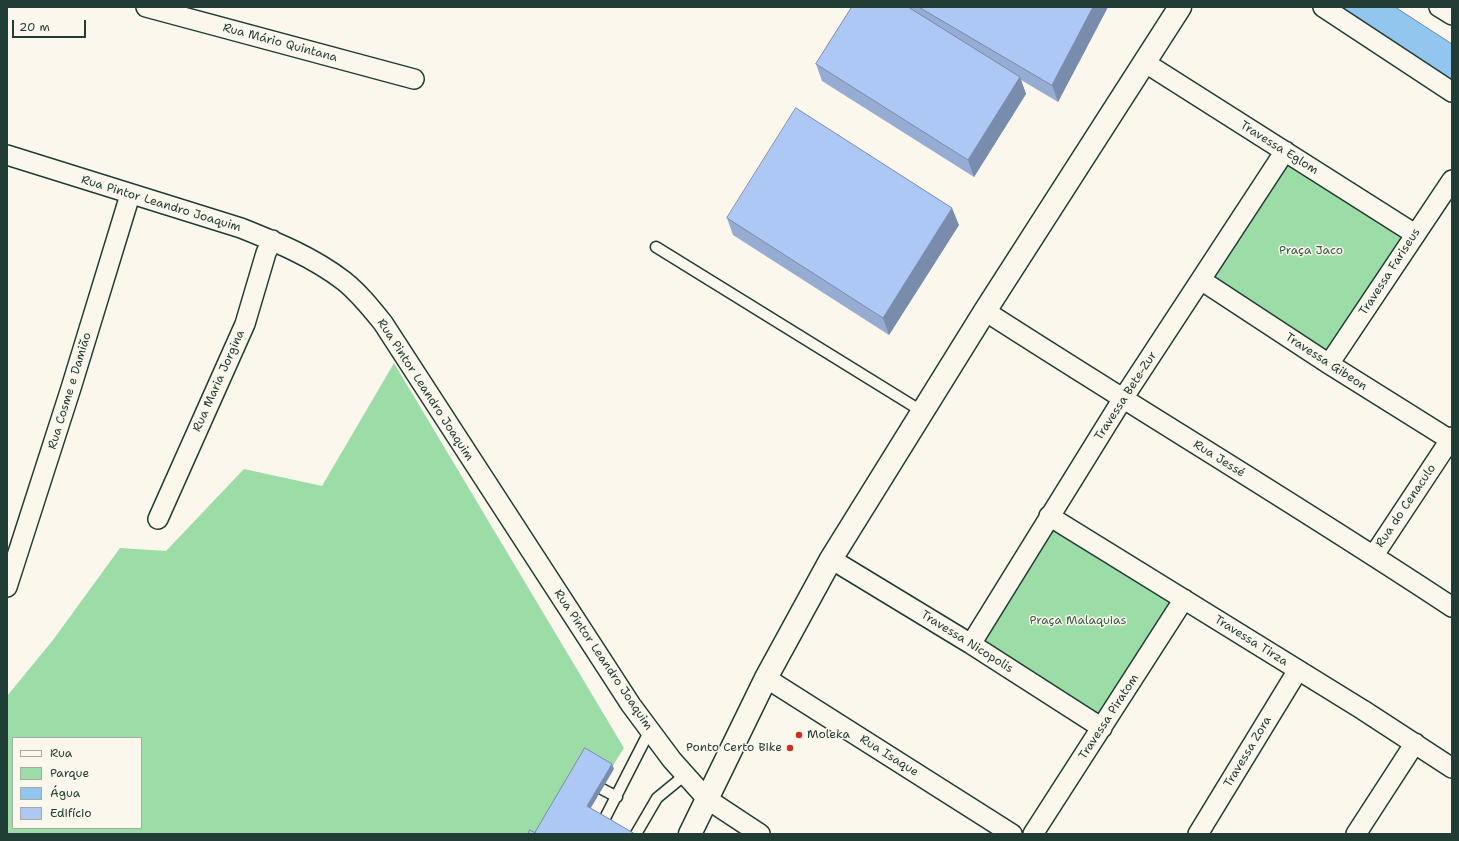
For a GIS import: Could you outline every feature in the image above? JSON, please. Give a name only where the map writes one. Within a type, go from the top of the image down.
[{"type":"main road","points":[[690,834],[766,678],[831,559],[985,311],[1180,7]]},
{"type":"street","name":"Rua Mário Quintana","points":[[146,7],[414,79]]},
{"type":"street","points":[[1323,7],[1452,92]]},
{"type":"street","points":[[1439,7],[1452,15]]},
{"type":"street","name":"Travessa Eglom","points":[[1144,62],[1415,234]]},
{"type":"street","name":"Travessa Bete-Zur","points":[[971,644],[1122,400],[1285,152]]},
{"type":"street","name":"Rua Pintor Leandro Joaquim","points":[[8,158],[241,228],[272,240],[320,264],[344,281],[364,299],[383,323],[610,675],[650,730],[707,799],[760,834]]},
{"type":"street","name":"Travessa Fariseus","points":[[1329,364],[1452,180]]},
{"type":"street","name":"Rua Cosme e Damião","points":[[7,587],[71,388],[130,195]]},
{"type":"street","name":"Rua Maria Jorgina","points":[[158,519],[245,324],[266,253],[272,240]]},
{"type":"street","name":"Travessa Gibeon","points":[[1202,280],[1329,364],[1451,440]]},
{"type":"street","name":"Rua Jessé","points":[[985,311],[1122,400],[1374,555],[1452,607]]},
{"type":"street","name":"Rua do Cenaculo","points":[[1374,555],[1451,440]]},
{"type":"street","name":"Travessa Tirza","points":[[1049,516],[1298,670],[1452,768]]},
{"type":"street","name":"Travessa Nicopolis","points":[[831,559],[971,644],[1102,728]]},
{"type":"street","name":"Travessa Piratom","points":[[1033,834],[1184,599]]},
{"type":"street","name":"Travessa Zora","points":[[1198,834],[1298,670]]},
{"type":"street","name":"Rua Isaque","points":[[766,678],[1012,834]]},
{"type":"street","points":[[1356,834],[1414,743]]},
{"type":"lane","points":[[656,247],[923,412]]},
{"type":"lane","points":[[604,820],[650,730]]},
{"type":"lane","points":[[636,834],[657,798],[685,774]]},
{"type":"lane","points":[[602,788],[617,796]]},
{"type":"green space","name":"Praça Jaco","points":[[1294,150],[1410,225],[1328,352],[1212,277]]},
{"type":"green space","points":[[394,363],[624,748],[569,834],[7,834],[7,696],[53,640],[120,548],[166,551],[244,469],[322,486]]},
{"type":"green space","name":"Praça Malaquias","points":[[1056,526],[1174,601],[1099,717],[982,641]]},
{"type":"water","points":[[1338,7],[1395,7],[1452,44],[1452,80]]},
{"type":"building","points":[[852,7],[908,7],[1020,77],[968,160],[816,64]]},
{"type":"building","points":[[919,7],[1093,7],[1052,85]]},
{"type":"building","points":[[796,108],[952,208],[883,318],[727,218]]},
{"type":"building","points":[[585,748],[612,764],[587,806],[635,834],[535,833]]},
{"type":"building","points":[[530,830],[537,834],[528,834]]},
{"type":"place","name":"Moleka","points":[[799,735]]},
{"type":"place","name":"Ponto Certo Bike","points":[[790,748]]}]
